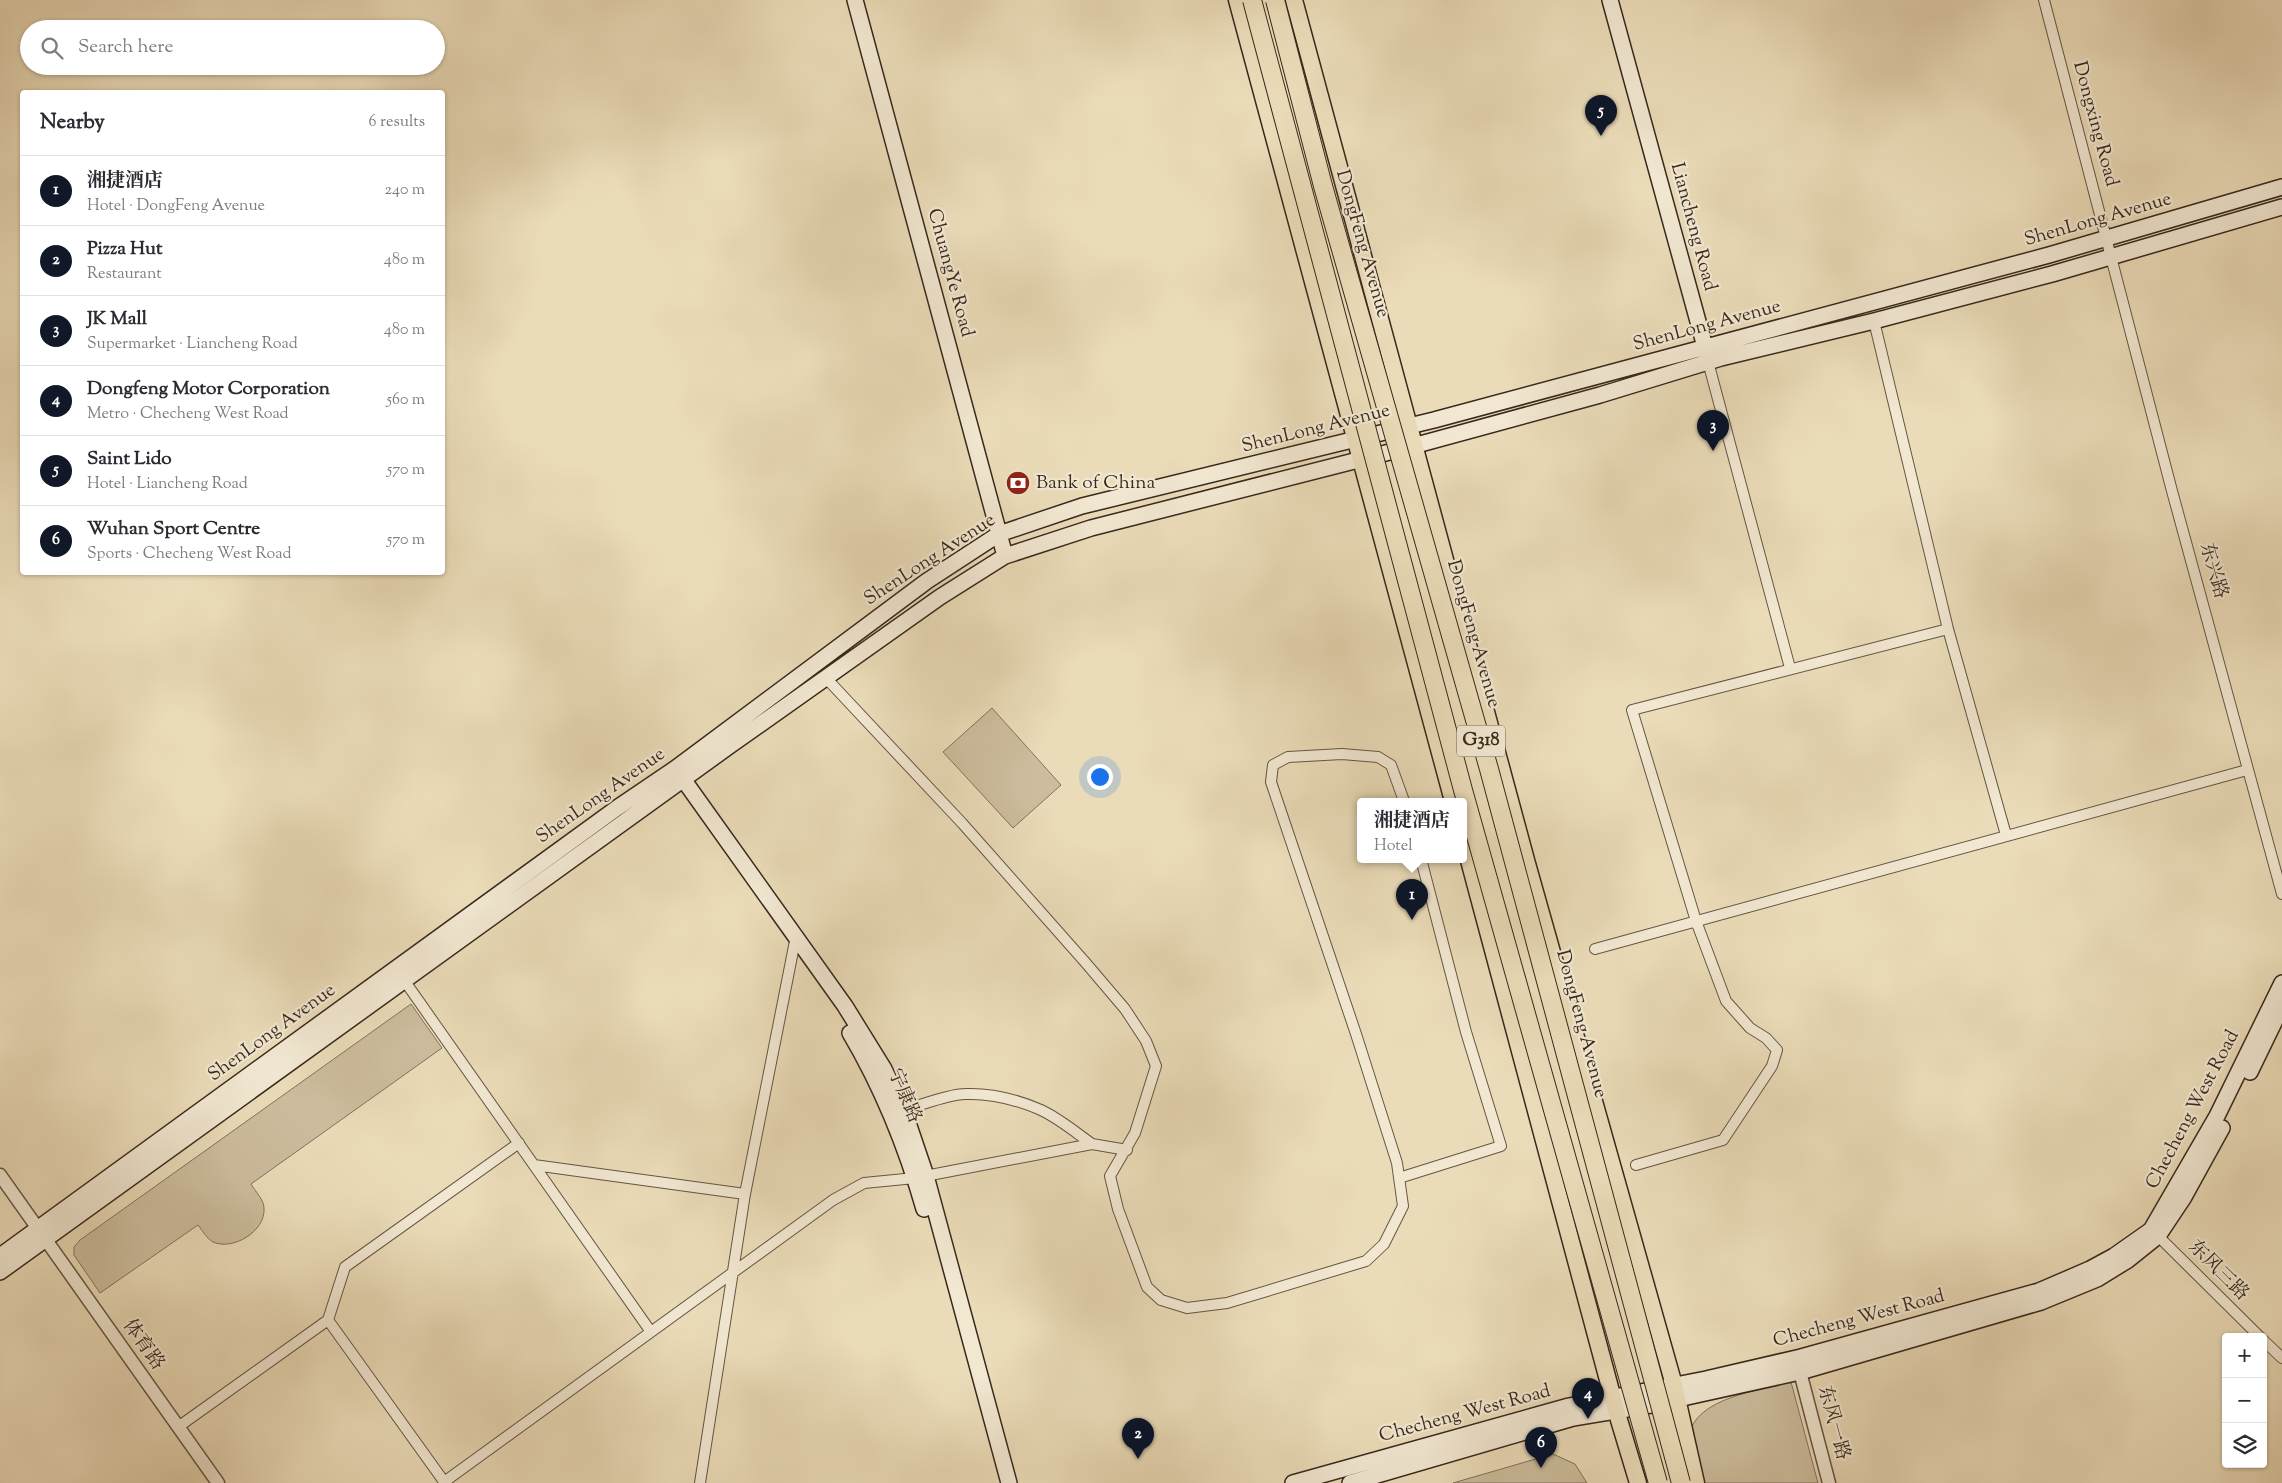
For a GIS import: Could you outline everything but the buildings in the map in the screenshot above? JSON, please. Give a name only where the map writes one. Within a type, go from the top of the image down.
[{"type":"highway","name":"G318","points":[[1252,0],[1465,798]]},
{"type":"highway","name":"DongFeng Avenue","points":[[1275,0],[1323,186],[1490,769],[1681,1483]]},
{"type":"highway","name":"G318","points":[[1467,804],[1658,1483]]},
{"type":"main road","name":"ChuangYe Road","points":[[856,0],[1005,556]]},
{"type":"main road","points":[[1237,0],[1452,798]]},
{"type":"main road","points":[[1294,0],[1528,869],[1675,1392],[1696,1483]]},
{"type":"main road","name":"Liancheng Road","points":[[1610,0],[1705,347]]},
{"type":"main road","name":"ShenLong Avenue","points":[[0,1256],[41,1234],[404,980],[676,777],[927,581],[999,534],[1082,506],[1408,426],[2108,238],[2282,187]]},
{"type":"main road","name":"ShenLong Avenue","points":[[0,1272],[41,1234],[617,808],[676,777],[826,678],[940,597],[1005,556],[1091,528],[1413,446],[1600,395],[1709,362],[1874,321],[2282,207]]},
{"type":"main road","name":"宁康路","points":[[676,777],[794,942],[899,1114],[920,1177],[999,1483]]},
{"type":"main road","points":[[1467,853],[1614,1404],[1638,1483]]},
{"type":"main road","name":"Checheng West Road","points":[[1293,1483],[1569,1406],[1651,1405],[1675,1392],[2038,1291],[2114,1256],[2155,1233],[2217,1116],[2282,982]]},
{"type":"main road","name":"Checheng West Road","points":[[1350,1483],[1573,1418],[1648,1390],[1675,1392],[1800,1372],[2042,1302],[2097,1279],[2128,1260],[2155,1233],[2184,1197],[2226,1120],[2282,1006]]},
{"type":"main road","points":[[920,1177],[1009,1483]]},
{"type":"street","name":"Dongxing Road","points":[[2044,0],[2112,256]]},
{"type":"street","name":"东兴路","points":[[2112,256],[2247,770],[2282,894]]},
{"type":"street","points":[[1874,321],[1948,629],[2006,835]]},
{"type":"street","name":"Liancheng Road","points":[[1705,347],[1790,668]]},
{"type":"street","points":[[1636,1165],[1724,1140],[1772,1066],[1777,1050],[1766,1038],[1750,1028],[1726,1001],[1696,921],[1632,710],[1948,629]]},
{"type":"street","points":[[826,678],[962,823],[1085,962],[1125,1009],[1146,1041],[1156,1066],[1135,1133],[1127,1150],[1110,1176],[1136,1264],[1147,1287],[1161,1300],[1186,1308],[1227,1303],[1366,1261],[1384,1244],[1403,1206],[1397,1163],[1356,1034],[1271,782],[1273,765],[1288,757],[1342,754],[1378,757],[1391,765],[1403,798]]},
{"type":"street","points":[[1595,949],[2247,770]]},
{"type":"street","points":[[1399,1178],[1501,1146],[1466,1032],[1421,863]]},
{"type":"street","points":[[700,1483],[745,1194],[794,942]]},
{"type":"street","points":[[404,980],[651,1332]]},
{"type":"street","points":[[899,1114],[963,1094],[983,1095],[1008,1100],[1040,1110],[1070,1127],[1092,1144]]},
{"type":"street","points":[[178,1427],[328,1320],[345,1267],[519,1143]]},
{"type":"street","points":[[328,1320],[444,1482],[833,1200],[864,1183],[920,1177],[1092,1144],[1127,1150]]},
{"type":"street","points":[[534,1165],[745,1194]]},
{"type":"street","name":"体育路","points":[[0,1175],[218,1483]]},
{"type":"street","name":"东风三路","points":[[2155,1233],[2256,1333]]},
{"type":"street","points":[[2267,1344],[2282,1358]]},
{"type":"street","name":"东风一路","points":[[1800,1372],[1829,1483]]},
{"type":"shaded area","points":[[992,708],[1061,785],[1013,828],[943,752]]},
{"type":"shaded area","points":[[411,1004],[442,1048],[251,1184],[264,1205],[260,1224],[254,1231],[238,1241],[230,1244],[221,1244],[211,1241],[198,1225],[100,1293],[74,1255],[74,1247],[80,1240]]},
{"type":"shaded area","points":[[1791,1382],[1818,1483],[1695,1483],[1689,1454],[1689,1437],[1693,1424],[1702,1413],[1730,1398]]},
{"type":"shaded area","points":[[1553,1454],[1575,1464],[1587,1483],[1453,1483]]},
{"type":"place","name":"Saint Lido","points":[[1601,136]]},
{"type":"place","name":"JK Mall","points":[[1713,451]]},
{"type":"place","name":"Bank of China","points":[[1018,483]]},
{"type":"place","name":"湘捷酒店","points":[[1412,920]]},
{"type":"place","name":"Dongfeng Motor Corporation","points":[[1588,1419]]},
{"type":"place","name":"Pizza Hut","points":[[1138,1459]]},
{"type":"place","name":"Wuhan Sport Centre","points":[[1541,1468]]}]
